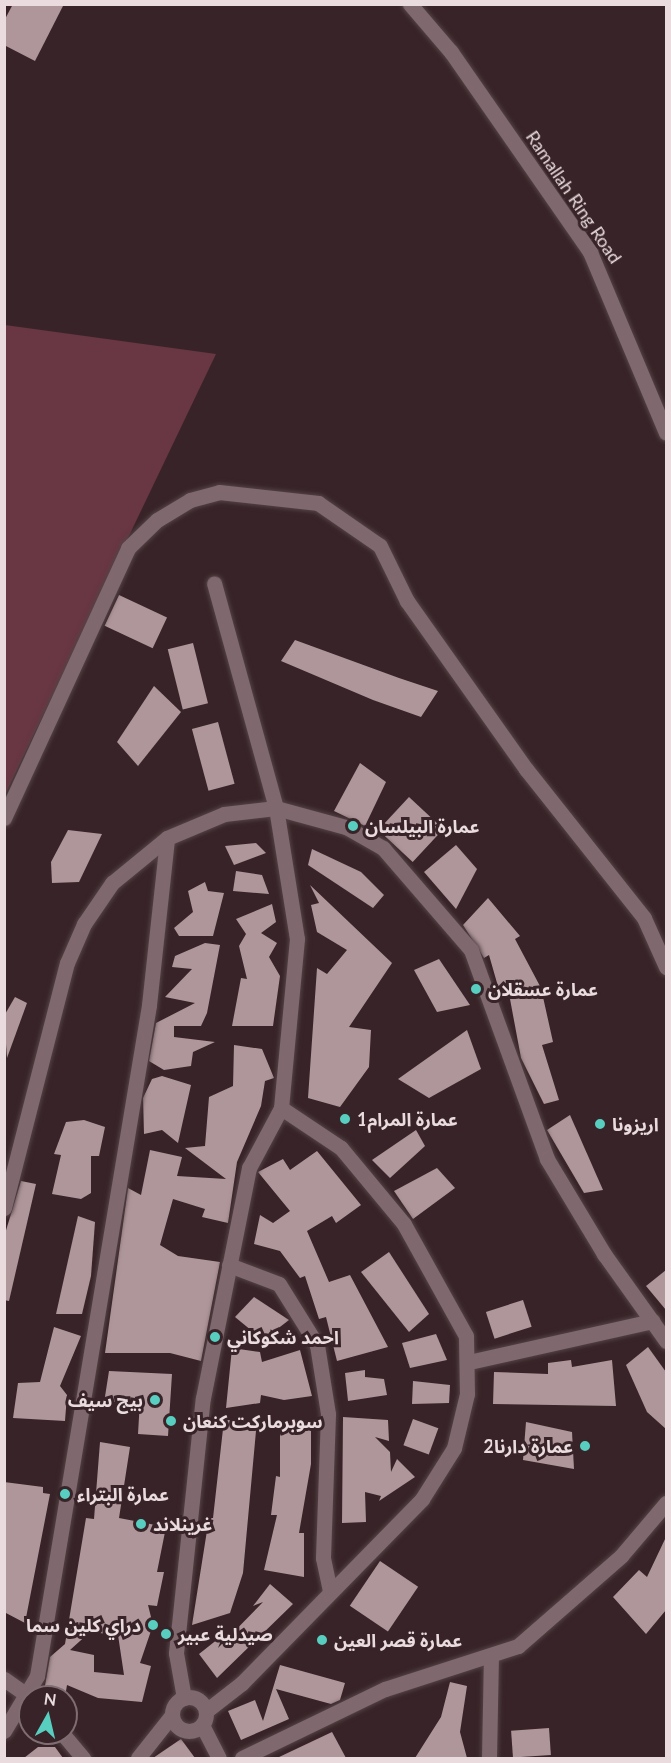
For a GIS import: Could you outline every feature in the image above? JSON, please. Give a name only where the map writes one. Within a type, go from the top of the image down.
[{"type":"street","name":"Ramallah Ring Road","points":[[410,4],[452,52],[590,252],[666,432]]},
{"type":"street","points":[[4,818],[128,548],[173,510],[219,492],[252,492],[318,503],[381,546],[407,601],[526,769],[644,918],[666,967]]},
{"type":"street","points":[[138,1758],[184,1698],[176,1653],[200,1421],[249,1168],[281,1107],[297,939],[276,808],[214,583]]},
{"type":"street","points":[[4,1208],[67,963],[84,924],[112,883],[167,838],[224,814],[276,808],[346,827],[383,848],[471,950],[547,1159],[604,1254],[666,1341]]},
{"type":"street","points":[[33,1685],[37,1676],[149,1005],[167,838]]},
{"type":"street","points":[[172,1715],[185,1731],[204,1718],[242,1683],[440,1477],[461,1426],[469,1362],[466,1336],[404,1224],[342,1148],[281,1107]]},
{"type":"street","points":[[229,1265],[285,1289],[316,1345],[328,1414],[323,1558],[330,1592]]},
{"type":"street","points":[[469,1362],[652,1321]]},
{"type":"street","points":[[242,1758],[385,1689],[491,1657],[518,1646],[572,1601],[666,1503]]},
{"type":"street","points":[[489,1758],[491,1657]]},
{"type":"street","points":[[4,1679],[18,1689]]},
{"type":"street","points":[[184,1698],[200,1701],[219,1758]]},
{"type":"street","points":[[4,1731],[18,1711]]},
{"type":"street","points":[[72,1745],[83,1758]]},
{"type":"shaded area","points":[[5,325],[216,354],[5,795]]},
{"type":"building","points":[[13,4],[64,4],[35,61],[4,45],[4,21]]},
{"type":"building","points":[[119,595],[167,617],[153,648],[105,626]]},
{"type":"building","points":[[295,640],[438,691],[421,717],[373,700],[281,661]]},
{"type":"building","points":[[193,643],[208,703],[183,709],[168,649]]},
{"type":"building","points":[[154,686],[181,712],[138,766],[117,742]]},
{"type":"building","points":[[218,722],[235,784],[208,791],[192,729]]},
{"type":"building","points":[[360,763],[386,782],[365,826],[334,811]]},
{"type":"building","points":[[409,797],[443,829],[413,862],[378,830]]},
{"type":"building","points":[[68,830],[102,834],[79,882],[52,883],[51,862]]},
{"type":"building","points":[[256,843],[266,853],[234,865],[225,846]]},
{"type":"building","points":[[456,845],[477,869],[456,909],[424,872]]},
{"type":"building","points":[[312,849],[361,872],[384,895],[373,908],[308,865]]},
{"type":"building","points":[[236,871],[262,875],[269,894],[233,891]]},
{"type":"building","points":[[205,882],[208,891],[224,893],[213,936],[179,936],[174,928],[193,912],[188,891]]},
{"type":"building","points":[[310,885],[392,963],[349,1027],[371,1030],[369,1067],[340,1107],[308,1098],[317,968],[327,974],[347,950],[317,932],[311,905],[319,903]]},
{"type":"building","points":[[488,898],[520,936],[515,939],[541,988],[553,1042],[542,1045],[559,1100],[544,1104],[521,1058],[510,999],[518,994],[501,997],[489,955],[484,958],[463,925]]},
{"type":"building","points":[[272,904],[276,922],[261,933],[277,943],[269,957],[280,976],[273,1026],[232,1026],[241,978],[247,979],[239,946],[246,934],[236,919]]},
{"type":"building","points":[[205,943],[220,945],[207,1013],[201,1026],[174,1026],[174,1037],[215,1042],[193,1052],[191,1066],[164,1070],[149,1061],[156,1023],[195,1003],[165,997],[192,969],[172,967],[175,956]]},
{"type":"building","points":[[439,959],[470,1005],[437,1012],[414,970]]},
{"type":"building","points":[[15,997],[27,1003],[7,1058],[4,1016]]},
{"type":"building","points":[[467,1030],[481,1069],[429,1098],[398,1079]]},
{"type":"building","points":[[234,1045],[262,1049],[274,1078],[265,1081],[261,1106],[237,1162],[228,1223],[202,1217],[205,1209],[173,1199],[160,1245],[178,1256],[220,1262],[201,1361],[170,1353],[105,1353],[128,1188],[141,1195],[150,1150],[182,1157],[177,1176],[226,1179],[185,1148],[205,1146],[209,1097],[233,1086]]},
{"type":"building","points":[[162,1076],[191,1085],[178,1143],[162,1130],[144,1134],[143,1098],[152,1079]]},
{"type":"building","points":[[570,1115],[603,1190],[584,1193],[547,1130]]},
{"type":"building","points":[[84,1120],[105,1127],[99,1156],[91,1156],[91,1193],[81,1199],[52,1194],[61,1155],[54,1154],[66,1122]]},
{"type":"building","points":[[416,1130],[425,1146],[390,1178],[372,1160]]},
{"type":"building","points":[[317,1151],[361,1205],[336,1223],[332,1216],[307,1231],[329,1282],[350,1275],[388,1347],[337,1361],[326,1317],[319,1319],[305,1276],[300,1278],[280,1251],[254,1244],[260,1215],[273,1223],[290,1211],[258,1172],[283,1159],[290,1170]]},
{"type":"building","points":[[437,1168],[455,1188],[413,1219],[394,1191]]},
{"type":"building","points":[[21,1181],[36,1184],[9,1301],[4,1300],[4,1237]]},
{"type":"building","points":[[78,1216],[95,1222],[91,1276],[82,1314],[56,1314]]},
{"type":"building","points":[[389,1252],[429,1314],[409,1332],[361,1272]]},
{"type":"building","points":[[666,1270],[666,1310],[646,1286]]},
{"type":"building","points":[[254,1297],[289,1320],[263,1340],[235,1317]]},
{"type":"building","points":[[523,1300],[532,1327],[495,1339],[486,1312]]},
{"type":"building","points":[[54,1327],[81,1336],[60,1386],[67,1395],[65,1421],[13,1418],[18,1383],[40,1382]]},
{"type":"building","points":[[436,1334],[447,1360],[410,1368],[402,1343]]},
{"type":"building","points":[[648,1347],[666,1372],[666,1429],[647,1412],[626,1365]]},
{"type":"building","points":[[232,1348],[260,1352],[262,1362],[300,1350],[312,1396],[284,1400],[261,1395],[260,1403],[226,1408]]},
{"type":"building","points":[[571,1360],[572,1367],[612,1360],[616,1406],[493,1404],[494,1372],[548,1374],[548,1363]]},
{"type":"building","points":[[365,1370],[365,1377],[384,1379],[387,1395],[348,1401],[345,1373]]},
{"type":"building","points":[[109,1371],[172,1374],[168,1436],[138,1434],[140,1400],[104,1403]]},
{"type":"building","points":[[413,1381],[450,1385],[449,1403],[412,1404]]},
{"type":"building","points":[[343,1417],[388,1420],[389,1441],[375,1437],[390,1452],[391,1472],[397,1459],[415,1477],[379,1501],[381,1496],[365,1492],[366,1522],[342,1523]]},
{"type":"building","points":[[413,1419],[438,1428],[429,1455],[403,1445]]},
{"type":"building","points":[[224,1420],[257,1420],[243,1573],[230,1613],[192,1625],[209,1518],[213,1518]]},
{"type":"building","points":[[280,1420],[311,1420],[311,1464],[299,1533],[304,1533],[304,1577],[264,1570],[277,1515],[271,1515],[276,1476],[280,1477]]},
{"type":"building","points":[[526,1422],[572,1432],[574,1469],[523,1460]]},
{"type":"building","points":[[100,1442],[130,1447],[119,1518],[166,1527],[157,1572],[164,1572],[157,1606],[148,1605],[153,1625],[140,1663],[151,1666],[142,1702],[98,1698],[78,1690],[78,1685],[45,1685],[50,1657],[65,1644],[86,1518],[94,1519]],"holes":[[[90,1632],[118,1635],[124,1675],[94,1672],[94,1655],[70,1650]]]},
{"type":"building","points":[[4,1482],[43,1487],[43,1493],[50,1494],[25,1623],[4,1612]]},
{"type":"building","points":[[666,1537],[666,1610],[646,1634],[613,1597],[639,1570],[647,1577]]},
{"type":"building","points":[[380,1561],[418,1587],[388,1631],[350,1606]]},
{"type":"building","points":[[270,1584],[293,1604],[217,1678],[199,1654],[223,1635],[218,1648],[263,1602],[253,1606]]},
{"type":"building","points":[[280,1665],[345,1683],[340,1700],[331,1704],[276,1689],[289,1719],[241,1740],[228,1711],[255,1700],[263,1721]]},
{"type":"building","points":[[450,1682],[467,1686],[460,1732],[467,1758],[415,1758],[441,1717]]},
{"type":"building","points":[[549,1728],[551,1755],[513,1758],[511,1731]]},
{"type":"building","points":[[332,1732],[346,1758],[277,1758]]},
{"type":"building","points":[[181,1739],[195,1758],[153,1758]]},
{"type":"building","points":[[38,1747],[55,1747],[63,1758],[24,1758]]},
{"type":"place","name":"عمارة البيلسان","points":[[353,826]]},
{"type":"place","name":"عمارة عسقلان","points":[[476,989]]},
{"type":"place","name":"عمارة المرام1","points":[[345,1119]]},
{"type":"place","name":"اريزونا","points":[[600,1124]]},
{"type":"place","name":"احمد شكوكاني","points":[[215,1337]]},
{"type":"place","name":"بيج سيف","points":[[155,1400]]},
{"type":"place","name":"سوبرماركت كنعان","points":[[171,1421]]},
{"type":"place","name":"عمارة دارنا2","points":[[585,1446]]},
{"type":"place","name":"عمارة البتراء","points":[[65,1494]]},
{"type":"place","name":"غرينلاند","points":[[141,1524]]},
{"type":"place","name":"دراي كلين سما","points":[[153,1625]]},
{"type":"place","name":"صيدلية عبير","points":[[166,1634]]},
{"type":"place","name":"عمارة قصر العين","points":[[322,1640]]}]
